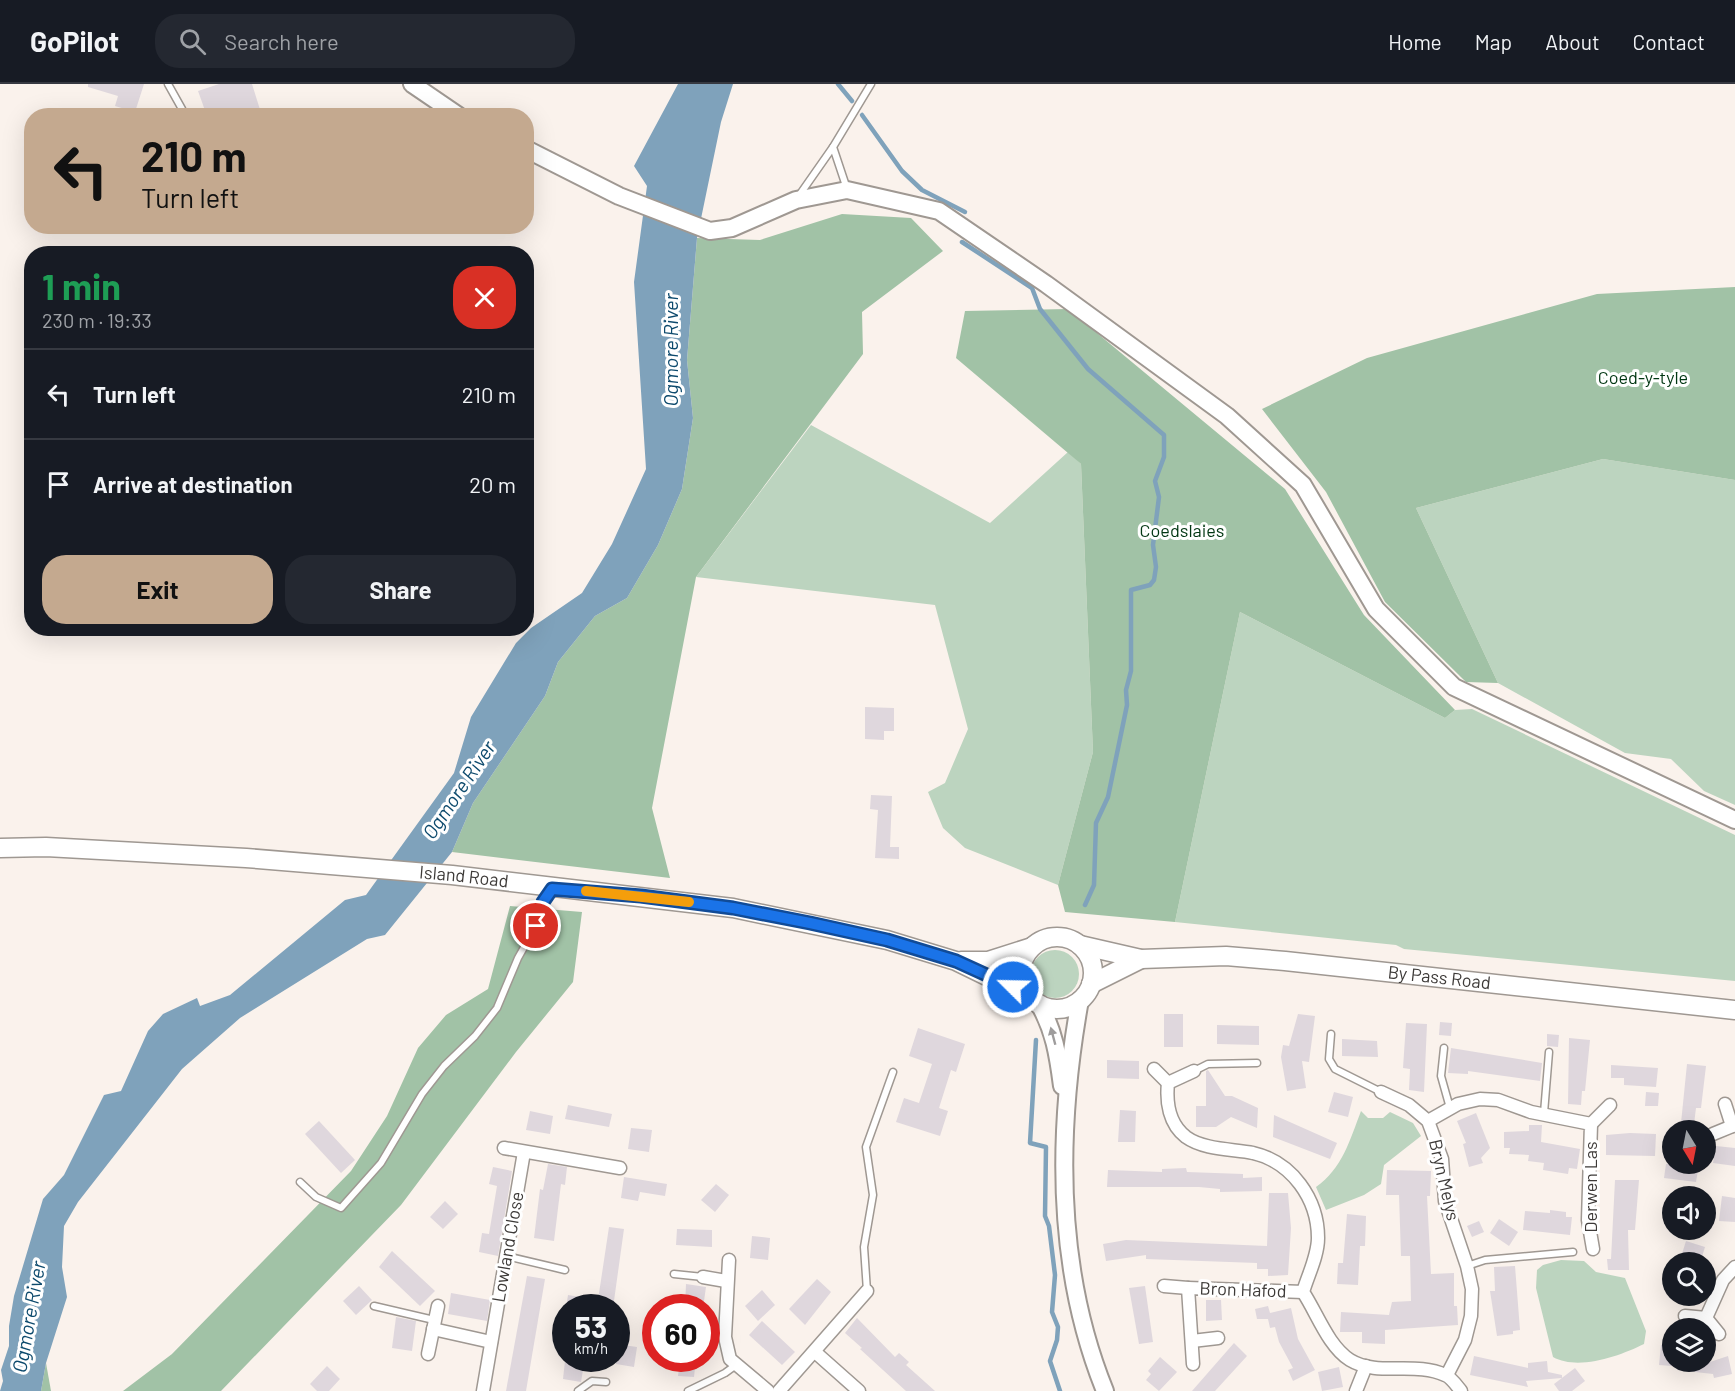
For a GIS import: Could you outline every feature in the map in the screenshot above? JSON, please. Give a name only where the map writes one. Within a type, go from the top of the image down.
[{"type":"main road","name":"Island Road","points":[[0,848],[46,847],[246,858],[359,870],[452,875],[552,889],[618,893],[733,908],[887,940],[956,961],[1033,998]]},
{"type":"main road","points":[[1051,938],[1062,938],[1080,945],[1091,964],[1091,984],[1080,1000],[1065,1008],[1047,1007],[1033,998],[1021,974],[1026,955],[1032,947],[1051,938]]},
{"type":"main road","name":"By Pass Road","points":[[1080,945],[1141,960],[1226,956],[1735,1010]]},
{"type":"main road","name":"Island Road","points":[[956,961],[988,961],[1032,947]]},
{"type":"main road","name":"By Pass Road","points":[[1091,984],[1141,960]]},
{"type":"street","points":[[412,84],[447,108]]},
{"type":"street","points":[[534,153],[619,196],[710,231],[732,228],[796,200],[847,190],[939,211],[1046,284],[1227,416],[1304,485],[1376,609],[1454,687],[1735,820]]},
{"type":"street","points":[[1033,998],[1050,1024],[1055,1041],[1066,1113]]},
{"type":"street","points":[[1080,1000],[1072,1049],[1066,1113],[1065,1208],[1073,1271],[1085,1329],[1105,1391]]},
{"type":"street","points":[[1154,1069],[1168,1083]]},
{"type":"street","points":[[1168,1083],[1194,1071]]},
{"type":"street","points":[[1168,1083],[1166,1098],[1170,1117],[1185,1137],[1271,1160],[1290,1172],[1306,1192],[1315,1214],[1318,1239],[1303,1292],[1338,1348],[1349,1359],[1366,1366],[1413,1367],[1447,1375],[1461,1391]]},
{"type":"street","name":"Bryn Melys","points":[[1381,1092],[1409,1105],[1428,1121],[1442,1159],[1445,1201],[1467,1266],[1472,1289],[1471,1316],[1465,1340],[1447,1375]]},
{"type":"street","name":"Derwen Las","points":[[1428,1121],[1450,1108],[1480,1099],[1498,1100],[1591,1124]]},
{"type":"street","points":[[1716,1133],[1733,1126],[1725,1104]]},
{"type":"street","name":"Derwen Las","points":[[1593,1249],[1588,1220],[1591,1124],[1610,1105]]},
{"type":"street","points":[[504,1148],[620,1168]]},
{"type":"street","name":"Lowland Close","points":[[483,1391],[524,1152]]},
{"type":"street","points":[[729,1260],[726,1281],[725,1337],[730,1359],[768,1391]]},
{"type":"street","points":[[1685,1316],[1706,1318],[1723,1280],[1735,1267]]},
{"type":"street","points":[[704,1277],[726,1281]]},
{"type":"street","points":[[1164,1286],[1188,1288]]},
{"type":"street","name":"Bron Hafod","points":[[1193,1364],[1188,1288],[1303,1292]]},
{"type":"street","points":[[779,1391],[867,1291]]},
{"type":"street","points":[[428,1354],[438,1306]]},
{"type":"street","points":[[434,1325],[491,1342]]},
{"type":"street","points":[[1716,1330],[1719,1334]]},
{"type":"street","points":[[1192,1341],[1218,1338]]},
{"type":"street","points":[[815,1352],[859,1391]]},
{"type":"street","points":[[1356,1391],[1366,1366]]},
{"type":"lane","points":[[168,84],[181,108]]},
{"type":"lane","points":[[796,200],[833,147],[871,84]]},
{"type":"lane","points":[[833,147],[847,190]]},
{"type":"lane","points":[[300,1182],[316,1197],[341,1208],[364,1185],[381,1163],[422,1094],[497,1008],[518,958],[536,926],[543,902],[552,889]]},
{"type":"lane","name":"Bryn Melys","points":[[1331,1034],[1329,1059],[1335,1069],[1381,1092]]},
{"type":"lane","points":[[1444,1048],[1441,1077],[1444,1095],[1450,1108]]},
{"type":"lane","points":[[1544,1113],[1549,1052]]},
{"type":"lane","points":[[1194,1071],[1208,1064],[1257,1063]]},
{"type":"lane","points":[[867,1291],[865,1242],[873,1195],[866,1147],[893,1072]]},
{"type":"lane","points":[[1467,1266],[1485,1260],[1573,1252]]},
{"type":"lane","points":[[506,1256],[565,1270]]},
{"type":"lane","points":[[674,1274],[704,1277]]},
{"type":"lane","points":[[374,1306],[434,1325]]},
{"type":"lane","points":[[688,1391],[725,1373],[736,1364]]},
{"type":"lane","points":[[578,1391],[592,1381],[606,1382]]},
{"type":"green space","points":[[842,214],[911,218],[943,251],[862,312],[863,354],[696,577],[652,808],[670,878],[452,852],[473,803],[545,696],[558,662],[595,616],[627,598],[658,545],[682,489],[693,418],[687,360],[697,238],[760,240]]},
{"type":"green space","name":"Coed-y-tyle","points":[[1735,287],[1735,480],[1603,459],[1416,508],[1498,683],[1466,682],[1385,602],[1326,492],[1262,409],[1367,358],[1597,294]]},
{"type":"green space","name":"Coedslaies","points":[[1068,309],[1285,489],[1364,615],[1455,710],[1445,718],[1240,612],[1175,922],[1065,912],[1058,885],[1093,752],[1081,464],[956,358],[965,311]]},
{"type":"green space","points":[[811,425],[990,523],[1068,452],[1081,464],[1093,752],[1058,885],[965,848],[943,828],[928,792],[945,783],[968,729],[935,605],[696,577]]},
{"type":"green space","points":[[1603,459],[1735,480],[1735,805],[1704,791],[1671,759],[1625,753],[1498,683],[1416,508]]},
{"type":"green space","points":[[1240,612],[1445,718],[1455,710],[1472,709],[1735,835],[1735,981],[1404,949],[1396,945],[1175,922]]},
{"type":"green space","points":[[510,906],[582,912],[573,982],[516,1052],[401,1205],[221,1391],[123,1391],[172,1354],[351,1171],[387,1116],[418,1048],[446,1015],[488,989]]},
{"type":"green space","points":[[1050,950],[1060,950],[1075,960],[1079,974],[1078,983],[1069,994],[1060,998],[1050,998],[1035,988],[1031,979],[1031,969],[1041,954]]},
{"type":"green space","points":[[1361,1111],[1368,1118],[1383,1118],[1390,1112],[1413,1123],[1421,1136],[1384,1165],[1381,1184],[1364,1195],[1326,1210],[1316,1187],[1339,1163]]},
{"type":"green space","points":[[1561,1260],[1584,1261],[1596,1272],[1625,1278],[1646,1331],[1644,1344],[1611,1357],[1586,1362],[1574,1363],[1553,1357],[1536,1288],[1537,1270],[1543,1265]]},
{"type":"green space","points":[[46,1363],[51,1391],[41,1391]]},
{"type":"water","name":"Ogmore River","points":[[678,84],[733,84],[721,122],[697,238],[687,360],[693,418],[682,489],[658,545],[627,598],[595,616],[558,662],[545,696],[473,803],[452,852],[385,935],[367,939],[240,1018],[182,1069],[78,1202],[64,1226],[62,1267],[67,1297],[46,1363],[41,1391],[0,1391],[3,1381],[1,1370],[9,1346],[9,1326],[14,1296],[43,1199],[64,1175],[104,1095],[121,1091],[148,1031],[163,1014],[197,998],[200,1006],[230,995],[345,900],[366,895],[454,773],[471,717],[516,643],[523,636],[534,636],[534,626],[582,593],[612,544],[646,469],[634,282],[647,186],[634,166]]},
{"type":"building","points":[[88,84],[144,84],[136,108],[115,106],[118,96],[88,87]]},
{"type":"building","points":[[219,84],[252,84],[260,108],[204,108],[198,91]]},
{"type":"building","points":[[865,707],[894,708],[894,731],[884,731],[884,740],[865,739]]},
{"type":"building","points":[[871,795],[892,796],[890,847],[899,847],[899,859],[875,858],[878,810],[870,809]]},
{"type":"building","points":[[1164,1014],[1183,1014],[1183,1047],[1164,1047]]},
{"type":"building","points":[[1298,1014],[1315,1016],[1309,1062],[1302,1061],[1306,1088],[1287,1091],[1281,1057],[1283,1045],[1289,1046]]},
{"type":"building","points":[[1440,1022],[1452,1023],[1451,1036],[1439,1035]]},
{"type":"building","points":[[1406,1023],[1427,1024],[1424,1092],[1409,1090],[1410,1069],[1403,1068]]},
{"type":"building","points":[[1217,1025],[1259,1026],[1259,1045],[1217,1044]]},
{"type":"building","points":[[918,1028],[965,1044],[956,1072],[951,1070],[939,1108],[948,1111],[940,1136],[896,1122],[904,1098],[919,1103],[932,1064],[909,1056]]},
{"type":"building","points":[[1547,1034],[1559,1035],[1558,1047],[1547,1046]]},
{"type":"building","points":[[1569,1038],[1590,1040],[1585,1091],[1582,1091],[1581,1105],[1568,1104]]},
{"type":"building","points":[[1342,1039],[1377,1041],[1378,1057],[1342,1056]]},
{"type":"building","points":[[1451,1048],[1542,1063],[1540,1081],[1468,1071],[1468,1074],[1448,1073]]},
{"type":"building","points":[[1107,1060],[1139,1061],[1139,1079],[1107,1078]]},
{"type":"building","points":[[1687,1064],[1706,1066],[1701,1108],[1696,1108],[1694,1120],[1681,1120]]},
{"type":"building","points":[[1611,1065],[1658,1068],[1656,1087],[1624,1085],[1624,1078],[1611,1078]]},
{"type":"building","points":[[1208,1070],[1225,1096],[1232,1096],[1258,1108],[1257,1128],[1231,1117],[1216,1127],[1196,1127],[1196,1106],[1206,1106],[1206,1071]]},
{"type":"building","points":[[1334,1092],[1353,1097],[1348,1117],[1328,1112]]},
{"type":"building","points":[[1646,1092],[1659,1093],[1658,1106],[1645,1106]]},
{"type":"building","points":[[568,1105],[612,1114],[609,1127],[565,1119]]},
{"type":"building","points":[[1120,1110],[1136,1111],[1135,1142],[1118,1142]]},
{"type":"building","points":[[530,1111],[553,1116],[550,1134],[526,1130]]},
{"type":"building","points":[[1476,1113],[1490,1148],[1481,1158],[1483,1163],[1469,1167],[1463,1144],[1466,1143],[1457,1121]]},
{"type":"building","points":[[1274,1115],[1337,1143],[1330,1159],[1273,1137]]},
{"type":"building","points":[[319,1121],[355,1160],[341,1173],[305,1134]]},
{"type":"building","points":[[1529,1125],[1542,1125],[1541,1142],[1580,1149],[1577,1169],[1569,1168],[1568,1174],[1543,1170],[1544,1163],[1528,1161],[1529,1155],[1509,1154],[1510,1148],[1504,1148],[1504,1132],[1529,1131]]},
{"type":"building","points":[[631,1128],[652,1130],[649,1152],[628,1149]]},
{"type":"building","points":[[1656,1134],[1655,1156],[1606,1155],[1606,1135]]},
{"type":"building","points":[[1716,1146],[1735,1148],[1735,1166],[1716,1163]]},
{"type":"building","points":[[548,1164],[567,1167],[565,1185],[561,1184],[554,1241],[534,1238],[540,1189],[543,1190]]},
{"type":"building","points":[[493,1167],[512,1171],[498,1256],[479,1252],[482,1233],[489,1234],[497,1186],[489,1184]]},
{"type":"building","points":[[1186,1168],[1187,1172],[1243,1174],[1243,1178],[1262,1177],[1262,1191],[1220,1192],[1220,1189],[1199,1187],[1107,1187],[1108,1170],[1162,1172],[1162,1169]]},
{"type":"building","points":[[1387,1170],[1431,1171],[1430,1196],[1427,1196],[1431,1274],[1454,1273],[1454,1306],[1457,1306],[1458,1325],[1385,1330],[1385,1344],[1362,1343],[1362,1332],[1340,1332],[1341,1312],[1389,1315],[1392,1302],[1411,1301],[1410,1256],[1401,1256],[1399,1195],[1386,1195]]},
{"type":"building","points":[[1665,1174],[1697,1174],[1696,1182],[1664,1178]]},
{"type":"building","points":[[624,1177],[667,1184],[665,1196],[640,1192],[638,1201],[621,1198]]},
{"type":"building","points":[[1615,1180],[1639,1180],[1635,1230],[1628,1230],[1629,1270],[1608,1270],[1607,1259],[1611,1259]]},
{"type":"building","points":[[716,1184],[729,1195],[715,1212],[701,1200]]},
{"type":"building","points":[[1269,1193],[1288,1193],[1291,1228],[1288,1275],[1268,1276],[1268,1269],[1257,1269],[1257,1263],[1146,1259],[1146,1255],[1106,1261],[1103,1244],[1126,1240],[1267,1246]]},
{"type":"building","points":[[1722,1196],[1735,1198],[1735,1222],[1719,1221]]},
{"type":"building","points":[[445,1201],[458,1214],[443,1229],[430,1217]]},
{"type":"building","points":[[1550,1210],[1566,1212],[1566,1217],[1572,1217],[1570,1235],[1523,1230],[1525,1211],[1550,1213]]},
{"type":"building","points":[[1347,1214],[1366,1216],[1365,1246],[1360,1246],[1358,1285],[1337,1284],[1338,1263],[1343,1263]]},
{"type":"building","points":[[1499,1219],[1518,1232],[1509,1246],[1490,1233]]},
{"type":"building","points":[[1479,1221],[1484,1232],[1472,1237],[1467,1226]]},
{"type":"building","points":[[609,1227],[624,1229],[615,1294],[599,1294]]},
{"type":"building","points":[[677,1229],[712,1230],[712,1247],[676,1245]]},
{"type":"building","points":[[752,1236],[770,1238],[768,1260],[750,1258]]},
{"type":"building","points":[[1686,1241],[1705,1247],[1703,1252],[1683,1252]]},
{"type":"building","points":[[392,1251],[435,1291],[420,1306],[379,1267]]},
{"type":"building","points":[[1515,1266],[1520,1330],[1513,1331],[1513,1334],[1497,1336],[1490,1291],[1495,1291],[1494,1267]]},
{"type":"building","points":[[527,1276],[545,1279],[526,1391],[506,1391]]},
{"type":"building","points":[[817,1279],[831,1292],[805,1325],[789,1309]]},
{"type":"building","points":[[686,1284],[706,1287],[705,1294],[686,1294]]},
{"type":"building","points":[[359,1286],[372,1300],[356,1315],[343,1301]]},
{"type":"building","points":[[1145,1286],[1153,1342],[1139,1344],[1129,1288]]},
{"type":"building","points":[[762,1290],[775,1305],[758,1321],[745,1306]]},
{"type":"building","points":[[451,1293],[490,1300],[487,1321],[448,1314]]},
{"type":"building","points":[[1206,1300],[1221,1300],[1222,1320],[1206,1321]]},
{"type":"building","points":[[1268,1306],[1270,1313],[1291,1308],[1298,1339],[1315,1370],[1293,1381],[1288,1370],[1293,1368],[1279,1342],[1275,1327],[1270,1328],[1268,1319],[1257,1319],[1255,1309]]},
{"type":"building","points":[[396,1317],[416,1321],[412,1351],[392,1348]]},
{"type":"building","points":[[857,1318],[895,1357],[899,1353],[909,1362],[906,1365],[935,1391],[906,1391],[860,1349],[862,1348],[845,1333]]},
{"type":"building","points":[[762,1321],[795,1352],[782,1365],[749,1335]]},
{"type":"building","points":[[1234,1343],[1247,1356],[1215,1391],[1192,1391]]},
{"type":"building","points":[[1661,1345],[1662,1345],[1662,1365],[1659,1365]]},
{"type":"building","points":[[630,1346],[637,1347],[634,1367],[630,1366]]},
{"type":"building","points":[[1474,1356],[1528,1368],[1528,1363],[1547,1361],[1548,1372],[1562,1375],[1562,1378],[1526,1381],[1528,1387],[1470,1375]]},
{"type":"building","points":[[1728,1356],[1732,1374],[1714,1378],[1713,1374],[1695,1372],[1716,1372],[1716,1360]]},
{"type":"building","points":[[1160,1357],[1177,1372],[1159,1391],[1146,1380],[1151,1374],[1148,1371]]},
{"type":"building","points":[[327,1366],[340,1379],[329,1391],[317,1391],[310,1384]]},
{"type":"building","points":[[1339,1367],[1343,1387],[1322,1391],[1318,1372]]},
{"type":"building","points":[[1575,1368],[1585,1381],[1572,1391],[1559,1391],[1554,1384]]},
{"type":"building","points":[[564,1372],[583,1372],[581,1382],[563,1379]]},
{"type":"building","points":[[678,1372],[695,1372],[694,1377],[678,1376]]},
{"type":"waterway","points":[[838,84],[852,101]]},
{"type":"waterway","points":[[862,115],[902,171],[922,190],[965,212]]},
{"type":"waterway","points":[[962,242],[1032,288],[1040,309],[1088,369],[1164,435],[1164,457],[1155,481],[1159,497],[1153,545],[1156,567],[1154,580],[1150,585],[1131,590],[1131,671],[1126,690],[1127,705],[1108,797],[1096,823],[1094,885],[1085,905]]},
{"type":"waterway","points":[[1036,1040],[1030,1143],[1046,1147],[1045,1216],[1049,1226],[1055,1275],[1052,1312],[1058,1327],[1057,1340],[1050,1361],[1060,1391]]},
{"type":"slow traffic","points":[[586,891],[689,902]]},
{"type":"route","points":[[536,926],[543,902],[552,889],[618,893],[733,908],[887,940],[956,961],[1013,987]]}]
